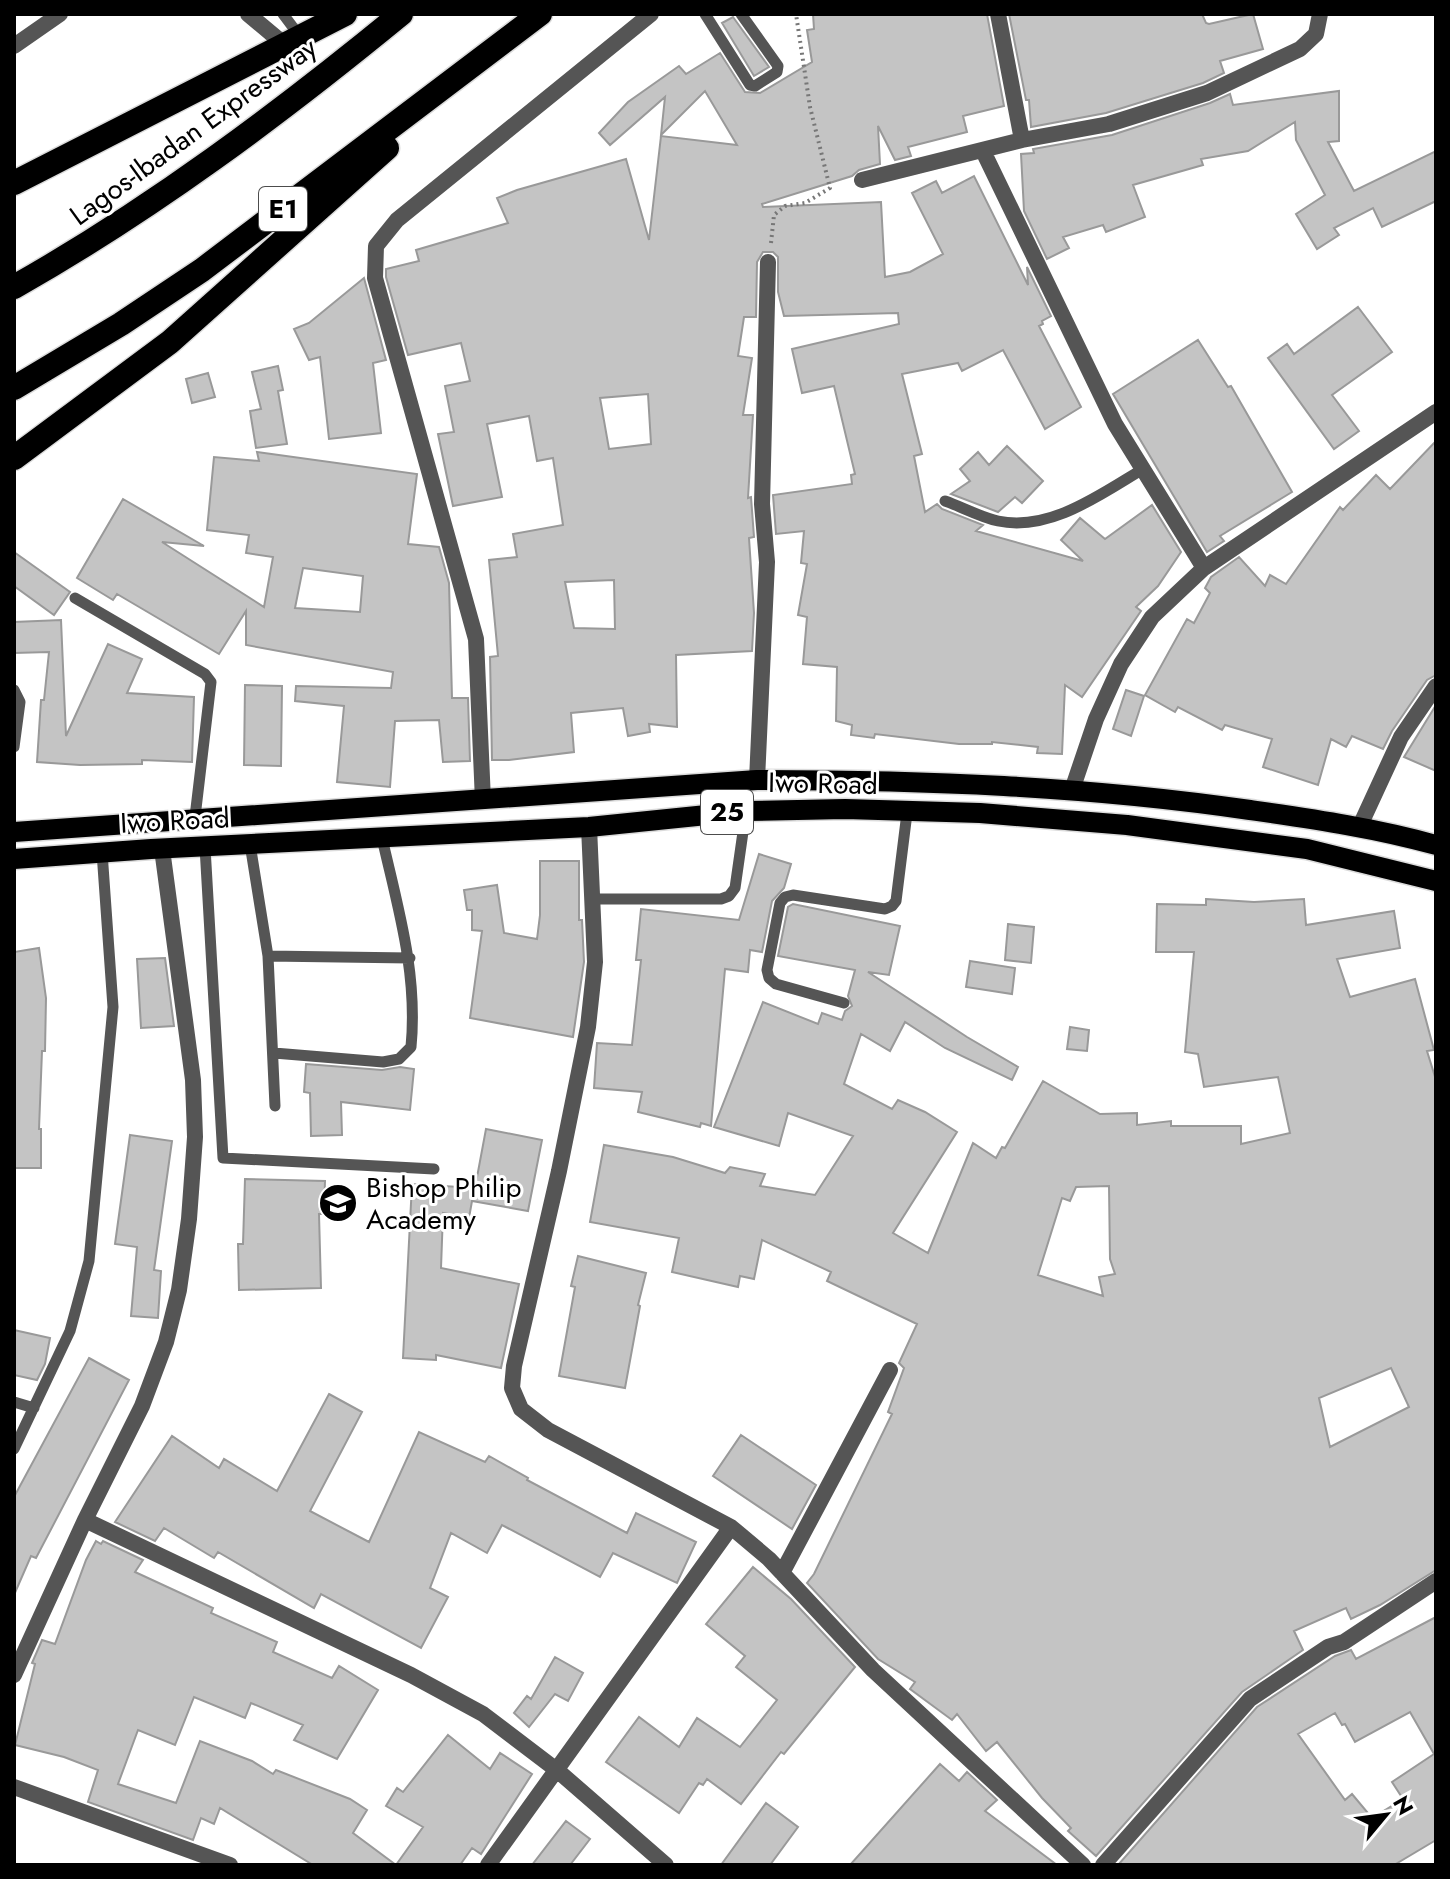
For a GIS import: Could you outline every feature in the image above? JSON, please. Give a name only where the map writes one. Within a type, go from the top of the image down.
[{"type":"highway","points":[[14,183],[345,14]]},
{"type":"highway","name":"Lagos-Ibadan Expressway","points":[[14,287],[71,255],[240,141],[401,14]]},
{"type":"highway","name":"E1","points":[[14,388],[121,324],[202,270],[540,14]]},
{"type":"highway","points":[[14,458],[170,342],[501,46]]},
{"type":"main road","name":"Iwo Road","points":[[14,832],[757,780],[981,783],[1158,796],[1359,828],[1436,845]]},
{"type":"main road","name":"Iwo Road","points":[[14,859],[589,827],[746,811],[845,809],[1010,815],[1127,825],[1307,849],[1436,881]]},
{"type":"street","points":[[14,46],[60,14]]},
{"type":"street","points":[[248,14],[293,42]]},
{"type":"street","points":[[483,801],[476,639],[375,278],[376,246],[397,220],[651,14]]},
{"type":"street","points":[[998,14],[1022,140]]},
{"type":"street","points":[[862,180],[1022,140],[1109,124],[1207,93],[1300,49],[1316,34],[1320,14]]},
{"type":"street","points":[[983,151],[1115,424],[1204,568]]},
{"type":"street","points":[[757,780],[767,562],[762,504],[768,262]]},
{"type":"street","points":[[1072,790],[1096,719],[1121,664],[1152,617],[1204,568],[1436,412]]},
{"type":"street","points":[[1359,828],[1401,737],[1436,686]]},
{"type":"street","points":[[589,827],[595,962],[588,1027],[514,1366],[512,1388],[521,1409],[548,1430],[731,1527],[782,1573],[873,1670],[1083,1865]]},
{"type":"street","points":[[14,1675],[85,1520],[142,1406],[166,1342],[179,1290],[189,1219],[195,1137],[193,1080],[162,849]]},
{"type":"street","points":[[782,1573],[890,1370]]},
{"type":"street","points":[[85,1520],[423,1681],[483,1714],[558,1771],[666,1865]]},
{"type":"street","points":[[488,1865],[731,1527]]},
{"type":"street","points":[[1103,1865],[1250,1699],[1436,1581]]},
{"type":"street","points":[[14,1787],[230,1865]]},
{"type":"lane","points":[[283,14],[293,42]]},
{"type":"lane","points":[[705,14],[750,85],[755,86],[777,72],[778,66],[741,14]]},
{"type":"lane","points":[[945,501],[999,521],[1038,521],[1066,512],[1143,469]]},
{"type":"lane","points":[[75,598],[205,674],[211,682],[195,817]]},
{"type":"lane","points":[[14,690],[20,702],[14,747]]},
{"type":"lane","points":[[592,899],[721,899],[729,896],[735,888],[746,811]]},
{"type":"lane","points":[[844,1003],[776,984],[769,978],[767,970],[780,903],[785,897],[793,895],[885,909],[892,906],[896,901],[907,813]]},
{"type":"lane","points":[[274,1053],[363,1061],[399,1059],[411,1047],[410,958],[382,838]]},
{"type":"lane","points":[[250,844],[268,956],[275,1106]]},
{"type":"lane","points":[[205,847],[223,1158],[434,1169]]},
{"type":"lane","points":[[14,1449],[70,1331],[89,1261],[113,1007],[102,852]]},
{"type":"lane","points":[[268,956],[410,958]]},
{"type":"lane","points":[[14,1402],[34,1408]]},
{"type":"path","points":[[768,262],[774,215],[785,206],[805,203],[830,188],[810,107],[796,14]]},
{"type":"building","points":[[813,14],[987,14],[1004,106],[963,116],[967,132],[908,147],[911,156],[895,160],[878,126],[880,164],[762,204],[763,207],[881,202],[885,277],[910,272],[943,254],[912,193],[936,181],[942,193],[974,176],[1028,285],[1027,267],[1051,316],[1039,326],[1081,407],[1045,429],[1003,350],[962,371],[958,363],[902,374],[922,454],[914,456],[925,512],[937,504],[942,509],[983,525],[976,531],[1083,561],[1061,540],[1080,518],[1105,539],[1152,505],[1181,552],[1158,586],[1136,607],[1141,611],[1082,697],[1065,685],[1062,754],[1037,753],[1038,747],[992,742],[959,744],[875,734],[874,738],[851,735],[852,725],[836,721],[837,667],[803,664],[807,617],[798,615],[807,564],[801,563],[804,531],[776,534],[773,495],[852,484],[851,475],[855,474],[834,386],[802,393],[792,349],[899,324],[898,313],[784,316],[778,292],[778,257],[773,252],[763,252],[757,262],[756,317],[744,317],[738,356],[752,358],[743,415],[753,415],[748,498],[751,497],[754,537],[749,538],[754,613],[752,651],[676,655],[677,727],[649,724],[650,732],[628,736],[623,708],[571,713],[574,752],[492,760],[490,657],[498,656],[489,560],[517,557],[513,534],[563,525],[553,458],[537,461],[529,416],[487,424],[502,497],[453,506],[438,434],[454,432],[445,386],[470,381],[461,343],[408,355],[386,269],[419,261],[416,250],[508,223],[497,198],[626,159],[649,240],[661,136],[737,145],[705,91],[661,135],[665,97],[610,145],[599,133],[628,102],[679,66],[686,74],[720,53],[745,92],[760,93],[812,62],[807,30],[814,29]],"holes":[[[648,394],[651,444],[609,449],[600,398]],[[614,580],[615,629],[574,628],[565,582]]]},
{"type":"building","points":[[1009,14],[1202,14],[1209,24],[1253,14],[1263,49],[1220,61],[1224,73],[1203,83],[1106,113],[1031,127],[1029,100],[1026,100]]},
{"type":"building","points":[[733,17],[769,67],[754,76],[722,23]]},
{"type":"building","points":[[1339,91],[1339,141],[1328,142],[1354,191],[1436,151],[1436,201],[1382,227],[1373,208],[1334,228],[1339,235],[1317,249],[1296,214],[1325,195],[1296,140],[1295,122],[1248,151],[1201,159],[1203,165],[1133,185],[1145,217],[1106,232],[1103,225],[1063,237],[1069,248],[1047,259],[1024,211],[1021,154],[1034,153],[1033,149],[1112,135],[1230,94],[1233,105]]},
{"type":"building","points":[[364,278],[386,360],[373,363],[381,433],[329,439],[320,357],[309,360],[294,329],[309,323]]},
{"type":"building","points":[[1358,307],[1392,352],[1332,395],[1359,431],[1334,449],[1268,358],[1287,344],[1294,354]]},
{"type":"building","points":[[1198,340],[1228,387],[1231,386],[1292,492],[1220,536],[1224,541],[1207,552],[1113,394]]},
{"type":"building","points":[[278,366],[283,390],[278,391],[287,444],[256,448],[250,411],[261,409],[252,372]]},
{"type":"building","points":[[208,373],[215,397],[192,403],[186,379]]},
{"type":"building","points":[[1436,441],[1436,675],[1427,680],[1383,749],[1352,736],[1346,747],[1331,739],[1318,785],[1263,767],[1272,739],[1225,725],[1222,730],[1178,707],[1175,712],[1145,695],[1187,619],[1194,623],[1210,593],[1205,588],[1211,577],[1239,557],[1265,586],[1270,575],[1286,584],[1340,507],[1343,510],[1376,475],[1390,489]]},
{"type":"building","points":[[1007,446],[1043,481],[1022,503],[1015,497],[998,512],[951,494],[970,481],[960,469],[978,452],[989,465]]},
{"type":"building","points":[[257,452],[417,474],[408,544],[439,547],[449,583],[452,698],[468,698],[470,761],[443,762],[439,720],[395,721],[390,787],[337,782],[344,706],[295,701],[296,686],[391,688],[393,672],[246,645],[246,611],[219,654],[117,594],[113,600],[77,578],[123,499],[204,546],[162,542],[264,607],[273,557],[246,553],[249,535],[207,530],[214,457],[259,461]],"holes":[[[303,568],[363,576],[360,612],[295,608]]]},
{"type":"building","points":[[14,552],[70,592],[54,615],[14,586]]},
{"type":"building","points":[[61,620],[66,736],[108,644],[142,659],[127,693],[194,697],[192,762],[142,760],[142,764],[80,765],[37,762],[41,700],[44,700],[49,652],[14,653],[14,622]]},
{"type":"building","points":[[245,685],[282,686],[281,766],[244,765]]},
{"type":"building","points":[[1126,690],[1144,696],[1131,736],[1113,729]]},
{"type":"building","points":[[1436,705],[1436,771],[1404,757]]},
{"type":"building","points":[[759,854],[791,864],[784,888],[772,901],[762,952],[750,950],[748,972],[725,969],[711,1126],[701,1123],[700,1127],[638,1112],[642,1092],[594,1088],[597,1043],[632,1045],[641,960],[636,960],[641,909],[739,920]]},
{"type":"building","points":[[540,861],[579,861],[579,920],[582,920],[584,962],[573,1037],[470,1018],[482,931],[472,930],[472,910],[467,910],[464,890],[497,885],[504,933],[537,939]]},
{"type":"building","points":[[1206,899],[1254,902],[1304,899],[1306,925],[1394,911],[1400,948],[1337,959],[1350,997],[1415,979],[1434,1050],[1427,1051],[1436,1080],[1436,1570],[1351,1619],[1346,1608],[1294,1631],[1303,1650],[1242,1692],[1096,1856],[1068,1831],[1071,1828],[1042,1798],[997,1742],[986,1751],[957,1714],[952,1720],[910,1689],[915,1682],[878,1659],[807,1583],[892,1414],[888,1412],[904,1368],[899,1363],[917,1324],[827,1281],[831,1272],[762,1240],[754,1279],[740,1276],[738,1287],[672,1272],[679,1238],[590,1222],[604,1145],[673,1157],[725,1173],[730,1167],[765,1174],[760,1186],[815,1195],[853,1136],[788,1113],[779,1146],[714,1127],[763,1002],[818,1024],[822,1013],[842,1020],[845,1011],[852,1006],[848,996],[855,970],[778,956],[788,907],[793,904],[900,926],[889,975],[868,972],[1018,1067],[1012,1080],[945,1048],[905,1022],[890,1051],[861,1034],[844,1084],[892,1109],[898,1100],[957,1132],[893,1233],[928,1253],[973,1143],[996,1158],[1002,1147],[1005,1148],[1043,1081],[1100,1114],[1137,1113],[1137,1125],[1171,1121],[1171,1126],[1241,1126],[1241,1144],[1290,1133],[1278,1077],[1204,1087],[1198,1054],[1185,1052],[1194,952],[1156,952],[1157,904],[1206,905]],"holes":[[[1109,1186],[1110,1259],[1115,1274],[1099,1277],[1103,1296],[1038,1275],[1062,1198],[1070,1201],[1076,1187]],[[1391,1368],[1409,1407],[1330,1447],[1319,1398]]]},
{"type":"building","points":[[1008,924],[1034,927],[1031,963],[1005,960]]},
{"type":"building","points":[[39,948],[46,998],[39,1129],[41,1168],[14,1168],[14,952]]},
{"type":"building","points":[[165,958],[174,1026],[141,1028],[137,959]]},
{"type":"building","points":[[970,961],[1015,968],[1012,994],[966,987]]},
{"type":"building","points":[[1070,1027],[1089,1030],[1087,1051],[1067,1049]]},
{"type":"building","points":[[306,1064],[382,1070],[400,1067],[414,1069],[410,1110],[341,1102],[342,1135],[311,1136],[310,1093],[304,1092]]},
{"type":"building","points":[[486,1129],[542,1140],[528,1211],[472,1201],[469,1218],[443,1213],[441,1268],[519,1284],[501,1368],[436,1355],[436,1360],[403,1358],[412,1184],[475,1188]]},
{"type":"building","points":[[130,1135],[172,1141],[154,1270],[161,1271],[158,1318],[131,1316],[137,1247],[115,1244]]},
{"type":"building","points":[[245,1179],[325,1181],[324,1214],[319,1214],[321,1288],[239,1290],[238,1244],[243,1244]]},
{"type":"building","points":[[578,1256],[646,1273],[625,1388],[559,1376]]},
{"type":"building","points":[[14,1330],[50,1338],[45,1364],[37,1380],[14,1375]]},
{"type":"building","points":[[89,1358],[129,1380],[36,1558],[31,1556],[14,1595],[14,1497]]},
{"type":"building","points":[[329,1394],[362,1412],[310,1511],[369,1542],[419,1432],[485,1462],[489,1456],[527,1480],[627,1533],[636,1513],[696,1542],[677,1583],[613,1553],[600,1577],[502,1525],[487,1553],[451,1533],[430,1588],[448,1597],[421,1648],[321,1594],[314,1608],[218,1552],[214,1558],[164,1528],[155,1541],[115,1522],[172,1436],[219,1468],[224,1459],[277,1491]]},
{"type":"building","points":[[741,1435],[816,1485],[792,1529],[713,1476]]},
{"type":"building","points":[[96,1541],[101,1544],[103,1541],[143,1560],[135,1572],[213,1608],[211,1613],[277,1642],[273,1652],[332,1678],[339,1666],[378,1690],[337,1759],[294,1740],[303,1725],[251,1703],[245,1718],[194,1697],[175,1745],[138,1730],[118,1784],[176,1803],[200,1741],[252,1761],[273,1774],[276,1770],[350,1799],[367,1810],[353,1833],[396,1865],[313,1865],[220,1808],[214,1824],[201,1818],[193,1840],[88,1802],[98,1770],[64,1757],[15,1745],[35,1664],[32,1663],[42,1640],[55,1644]]},
{"type":"building","points":[[753,1567],[791,1599],[855,1667],[784,1754],[781,1752],[741,1804],[707,1779],[703,1785],[699,1783],[679,1813],[606,1762],[639,1717],[679,1747],[697,1718],[740,1747],[777,1700],[736,1667],[745,1656],[706,1624]]},
{"type":"building","points":[[1436,1617],[1436,1840],[1394,1865],[1118,1865],[1257,1707],[1335,1656],[1351,1650],[1356,1659]],"holes":[[[1410,1712],[1434,1754],[1392,1782],[1403,1799],[1372,1818],[1352,1794],[1345,1800],[1298,1734],[1335,1713],[1355,1742]]]},
{"type":"building","points":[[555,1657],[583,1673],[568,1701],[555,1694],[529,1727],[514,1713],[527,1696],[531,1699]]},
{"type":"building","points":[[448,1735],[490,1769],[500,1753],[532,1774],[481,1854],[472,1848],[460,1865],[396,1865],[423,1827],[386,1806],[397,1788],[403,1792]]},
{"type":"building","points":[[940,1764],[959,1781],[967,1772],[997,1800],[985,1811],[1057,1865],[850,1865]]},
{"type":"building","points":[[766,1803],[798,1827],[770,1865],[721,1865]]},
{"type":"building","points":[[566,1821],[590,1839],[570,1865],[532,1865]]},
{"type":"place","name":"Bishop Philip Academy","points":[[338,1203]]}]
